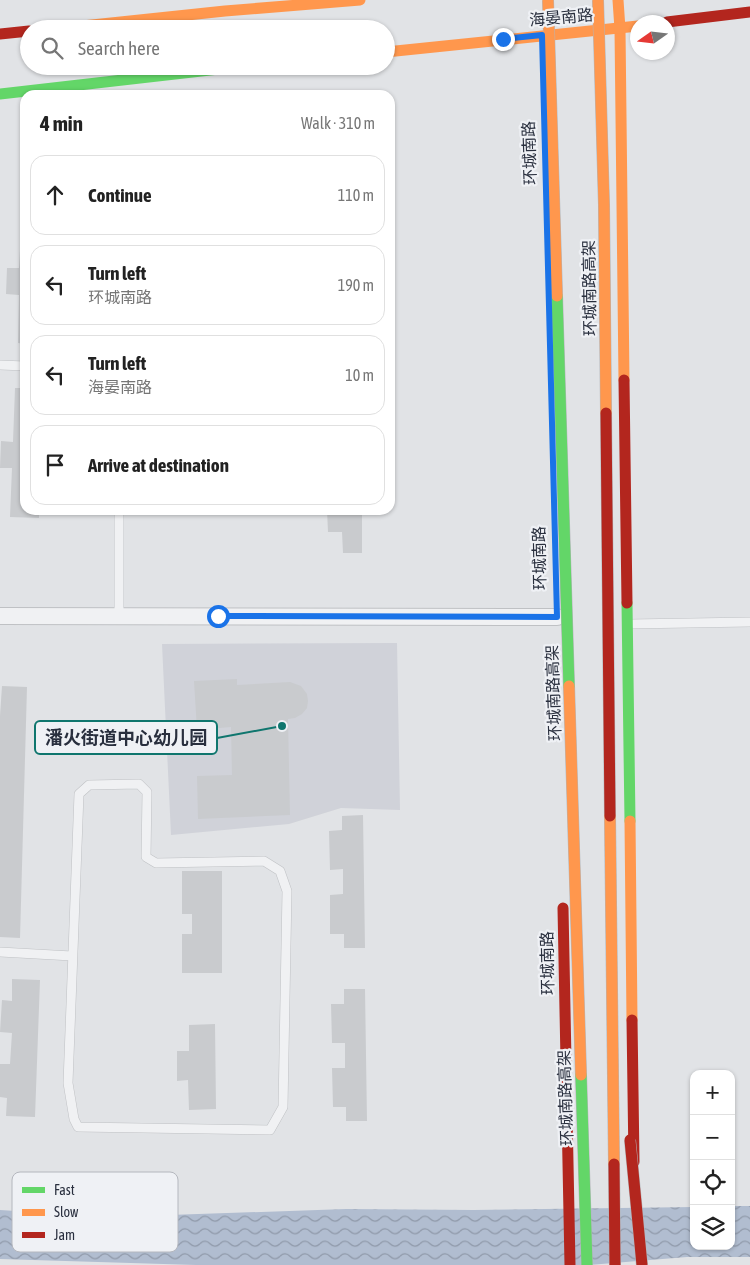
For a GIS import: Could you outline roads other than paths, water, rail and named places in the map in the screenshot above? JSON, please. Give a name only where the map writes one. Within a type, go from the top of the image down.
[{"type":"main road","points":[[140,20],[360,0]]},
{"type":"main road","name":"环城南路","points":[[541,0],[558,707]]},
{"type":"main road","name":"环城南路高架","points":[[548,0],[587,1265]]},
{"type":"main road","name":"环城南路高架","points":[[598,0],[604,205],[615,1265]]},
{"type":"main road","points":[[618,0],[620,29],[636,1265]]},
{"type":"main road","points":[[675,21],[750,12]]},
{"type":"main road","name":"海晏南路","points":[[395,51],[630,27]]},
{"type":"main road","points":[[0,34],[20,33]]},
{"type":"main road","points":[[35,90],[166,75]]},
{"type":"main road","points":[[0,94],[20,92]]},
{"type":"main road","name":"环城南路","points":[[562,896],[570,1265]]},
{"type":"main road","points":[[612,956],[642,1265]]},
{"type":"street","points":[[0,616],[557,617]]},
{"type":"lane","points":[[0,365],[20,366]]},
{"type":"lane","points":[[119,515],[119,616]]},
{"type":"lane","points":[[628,624],[750,622]]},
{"type":"lane","points":[[139,784],[147,792],[146,857],[156,863],[264,861],[280,871],[287,891],[283,1107],[270,1130],[78,1127],[74,1119],[68,1083],[72,956],[79,794],[89,785],[139,784]]},
{"type":"lane","points":[[0,952],[72,956]]},
{"type":"water","points":[[735,1206],[750,1206],[750,1257],[687,1257],[589,1265],[196,1265],[0,1259],[0,1210],[12,1211],[12,1252],[178,1252],[178,1215],[346,1209],[474,1210],[690,1207],[690,1250],[735,1250]]},
{"type":"place","name":"潘火街道中心幼儿园","points":[[282,726]]}]
